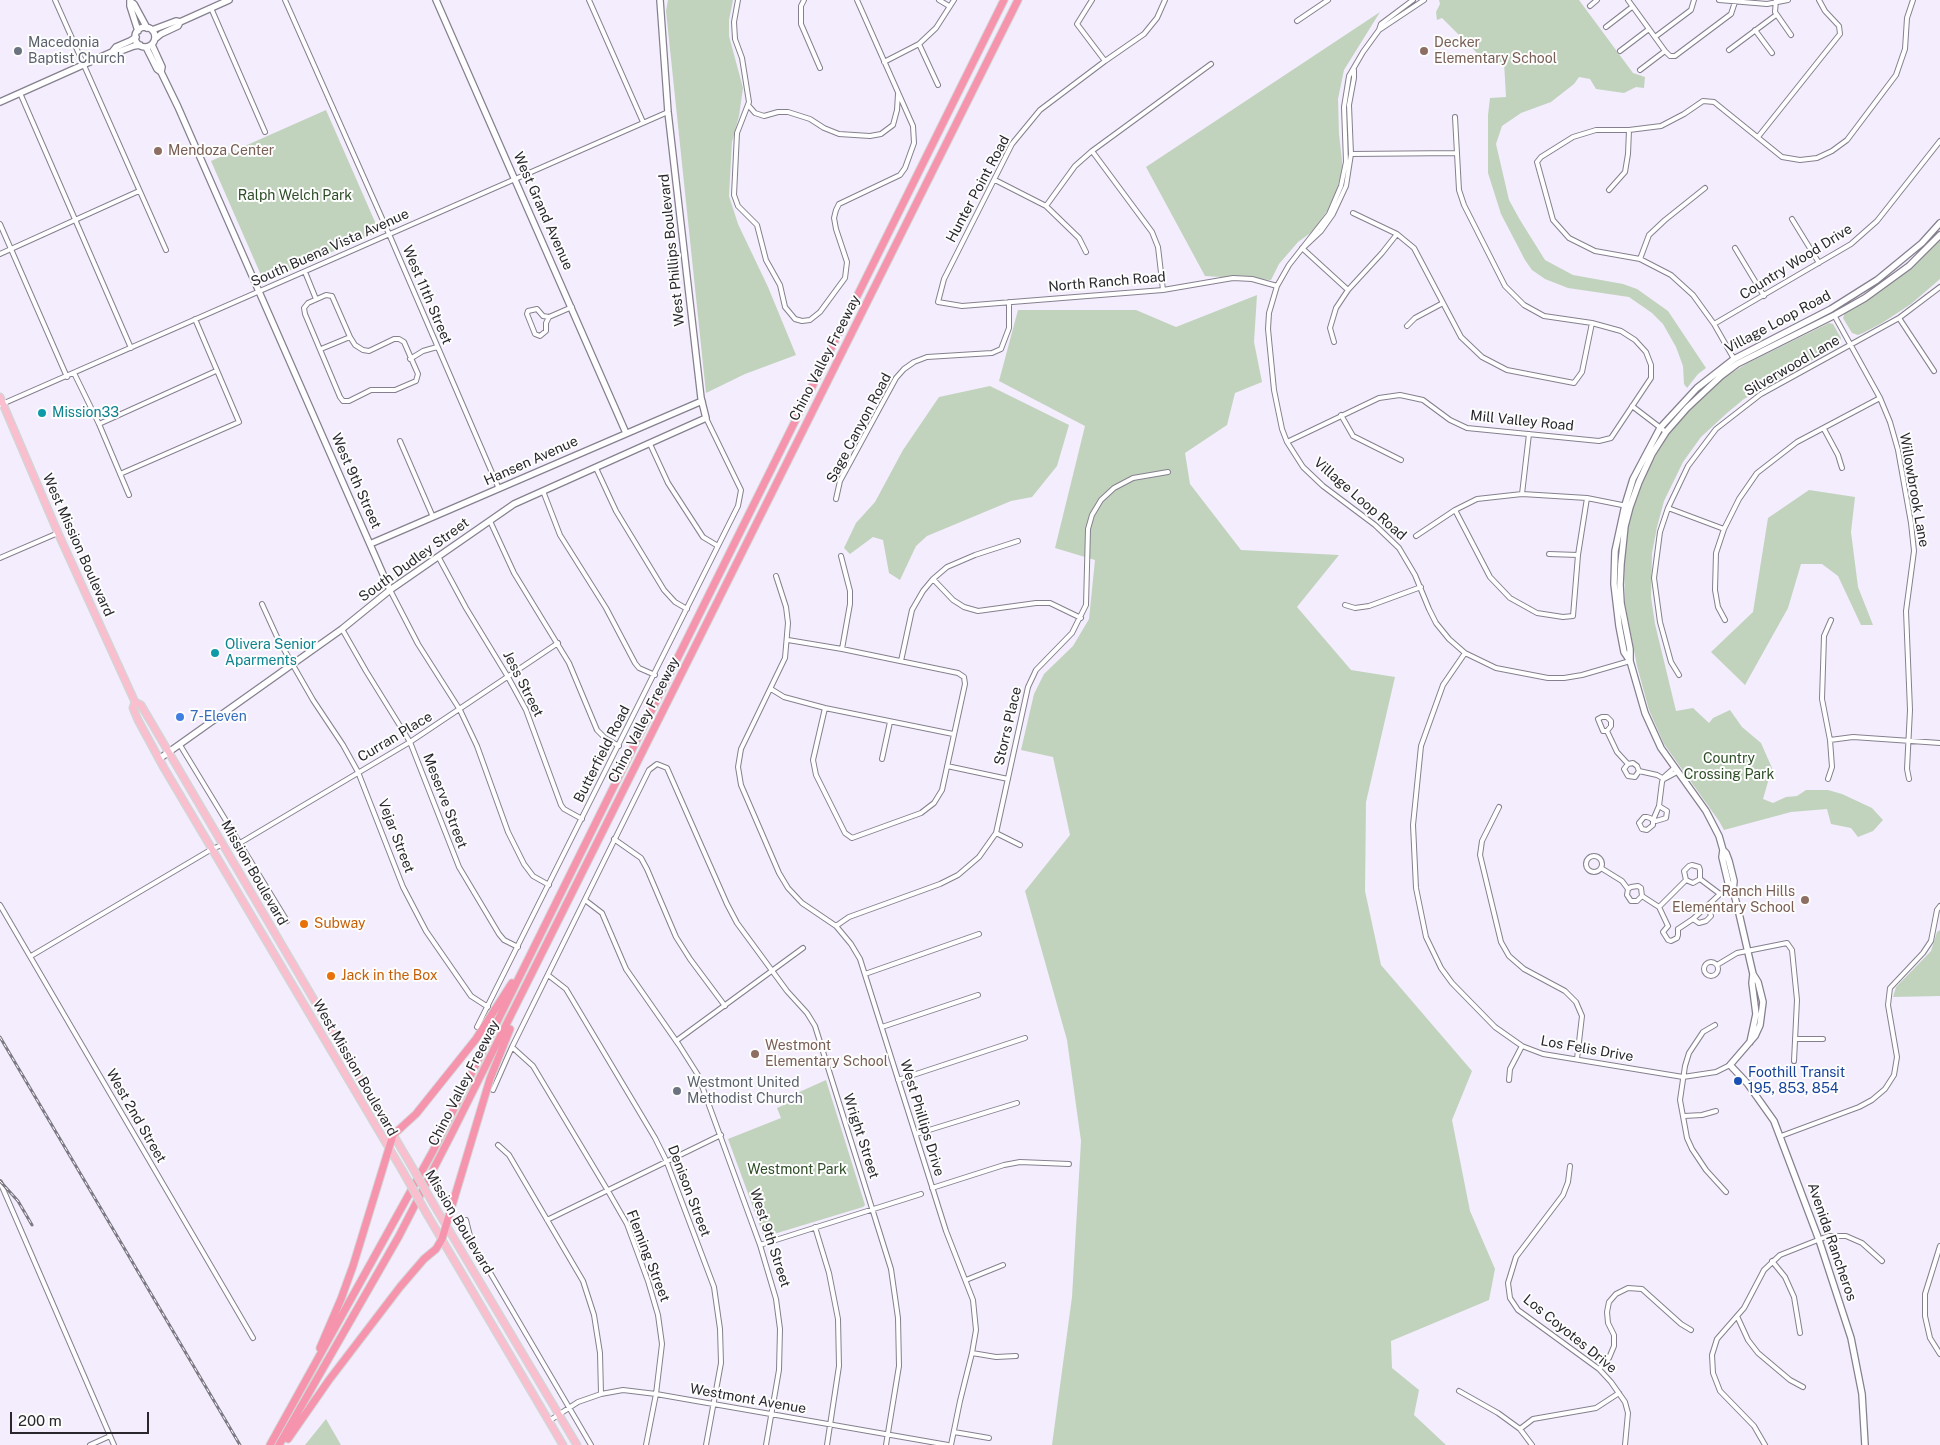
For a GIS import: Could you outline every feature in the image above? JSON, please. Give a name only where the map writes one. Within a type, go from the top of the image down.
[{"type":"highway","name":"Chino Valley Freeway","points":[[270,1445],[313,1364],[433,1151],[1004,0]]},
{"type":"highway","name":"Chino Valley Freeway","points":[[279,1445],[399,1236],[531,979],[621,794],[1018,0]]},
{"type":"highway","points":[[313,1364],[353,1266],[393,1134],[416,1114],[476,1039],[536,945]]},
{"type":"highway","points":[[283,1445],[329,1380],[400,1287],[424,1259],[436,1249],[442,1239],[447,1228],[490,1079],[531,979]]},
{"type":"main road","name":"West Mission Boulevard","points":[[1,402],[135,702],[141,705],[168,753]]},
{"type":"main road","name":"West Mission Boulevard","points":[[135,702],[133,708],[138,720],[159,759],[563,1445]]},
{"type":"main road","name":"Mission Boulevard","points":[[168,753],[447,1228],[577,1445]]},
{"type":"street","points":[[56,0],[166,250]]},
{"type":"street","points":[[112,52],[116,47],[130,42],[137,34],[176,21],[180,22],[229,0]]},
{"type":"street","name":"West 11th Street","points":[[284,0],[499,489]]},
{"type":"street","name":"West Grand Avenue","points":[[436,0],[626,433]]},
{"type":"street","points":[[589,0],[643,122]]},
{"type":"street","name":"West Phillips Boulevard","points":[[660,0],[668,112],[702,401],[706,418],[740,490]]},
{"type":"street","points":[[738,0],[734,22],[735,38],[744,68],[748,106],[737,133],[734,195],[738,206],[757,225],[766,260],[780,285],[785,307],[795,319],[802,322],[816,317],[845,278],[848,262],[834,218],[839,204],[900,175],[912,150],[913,126],[857,0]]},
{"type":"street","points":[[804,0],[801,6],[801,24],[820,68]]},
{"type":"street","points":[[939,0],[950,6]]},
{"type":"street","points":[[884,62],[919,44],[936,28],[954,0]]},
{"type":"street","points":[[1092,0],[1077,24],[1105,61]]},
{"type":"street","name":"Hunter Point Road","points":[[938,302],[944,280],[1012,144],[1040,110],[1144,34],[1157,18],[1165,0]]},
{"type":"street","points":[[1297,21],[1328,0]]},
{"type":"street","name":"Village Loop Road","points":[[1413,0],[1381,24],[1349,76],[1344,98],[1345,172],[1336,201],[1329,214],[1288,265],[1277,286],[1270,313],[1268,329],[1269,350],[1278,416],[1287,442],[1303,467],[1323,486],[1375,525],[1400,548],[1407,557],[1436,623],[1448,639],[1465,653],[1496,668],[1548,678],[1564,678],[1630,661],[1630,649],[1621,603],[1620,571],[1627,506],[1633,479],[1660,428],[1697,388],[1736,361],[1831,309],[1877,280],[1902,262],[1940,223]]},
{"type":"street","name":"Village Loop Road","points":[[1379,30],[1424,0]]},
{"type":"street","points":[[1590,6],[1597,0]]},
{"type":"street","points":[[1628,0],[1670,56],[1675,56],[1731,14],[1735,2]]},
{"type":"street","points":[[1655,37],[1692,10],[1694,0]]},
{"type":"street","points":[[1719,0],[1735,2],[1775,2],[1788,0]]},
{"type":"street","points":[[1758,137],[1840,34],[1839,26],[1825,11],[1819,0]]},
{"type":"street","points":[[1736,361],[1714,324],[1693,295],[1671,275],[1640,259],[1595,251],[1569,238],[1553,220],[1537,162],[1541,156],[1573,136],[1596,130],[1628,130],[1661,126],[1703,101],[1714,102],[1782,157],[1800,160],[1817,158],[1832,151],[1847,140],[1896,75],[1905,49],[1907,18],[1912,0]]},
{"type":"street","points":[[130,1],[134,4],[149,29],[148,44]]},
{"type":"street","points":[[130,1],[137,34],[148,44]]},
{"type":"street","points":[[1775,2],[1774,10],[1791,35]]},
{"type":"street","points":[[1606,27],[1632,7]]},
{"type":"street","points":[[211,8],[265,132]]},
{"type":"street","points":[[1729,50],[1776,14]]},
{"type":"street","points":[[0,102],[112,52],[148,44],[161,34],[178,26],[180,22]]},
{"type":"street","points":[[1620,51],[1648,29]]},
{"type":"street","points":[[1755,30],[1772,54]]},
{"type":"street","name":"West 9th Street","points":[[148,44],[162,67],[161,72],[390,590],[418,644],[460,710],[477,746],[495,800],[515,848],[528,871],[549,885]]},
{"type":"street","points":[[919,44],[938,86]]},
{"type":"street","points":[[1640,70],[1665,51]]},
{"type":"street","points":[[1046,206],[1075,166],[1092,151],[1211,64]]},
{"type":"street","name":"Village Loop Road","points":[[1302,248],[1321,231],[1338,205],[1349,174],[1352,154],[1350,105],[1354,70]]},
{"type":"street","points":[[748,106],[755,113],[764,116],[778,112],[788,112],[810,119],[838,134],[870,136],[881,134],[893,125],[898,110],[898,90]]},
{"type":"street","points":[[20,93],[131,348]]},
{"type":"street","name":"South Buena Vista Avenue","points":[[1,402],[74,374],[668,112]]},
{"type":"street","points":[[1353,213],[1397,234],[1414,248],[1461,337],[1482,357],[1507,370],[1574,382],[1582,372],[1592,323],[1544,316],[1524,305],[1505,286],[1464,205],[1459,190],[1455,117]]},
{"type":"street","points":[[1610,190],[1625,172],[1628,154],[1628,130]]},
{"type":"street","name":"Country Wood Drive","points":[[1714,324],[1851,244],[1877,221],[1940,141]]},
{"type":"street","points":[[1092,151],[1152,232],[1158,247],[1163,290]]},
{"type":"street","points":[[1346,154],[1456,153]]},
{"type":"street","points":[[994,180],[1046,206],[1075,233],[1086,252]]},
{"type":"street","points":[[1640,259],[1649,235],[1705,188]]},
{"type":"street","points":[[0,254],[140,191]]},
{"type":"street","points":[[1792,219],[1818,263]]},
{"type":"street","points":[[0,224],[67,377]]},
{"type":"street","points":[[1334,342],[1330,328],[1336,308],[1348,290],[1397,234]]},
{"type":"street","name":"Village Loop Road","points":[[1627,506],[1666,432],[1702,392],[1736,361],[1835,315],[1865,298],[1909,266],[1940,235]]},
{"type":"street","points":[[1302,248],[1348,290]]},
{"type":"street","points":[[1735,248],[1764,296]]},
{"type":"street","points":[[305,272],[316,299]]},
{"type":"street","name":"North Ranch Road","points":[[938,302],[962,306],[1163,290],[1233,278],[1252,279],[1277,286]]},
{"type":"street","name":"Silverwood Lane","points":[[1679,675],[1671,662],[1660,622],[1654,578],[1660,532],[1668,508],[1688,466],[1716,429],[1761,394],[1899,318],[1940,287]]},
{"type":"street","points":[[326,295],[332,296],[350,337],[355,345],[363,350],[369,351],[399,338],[404,342],[418,374],[416,381],[394,390],[371,390],[349,401],[343,400],[305,314],[304,308],[308,303],[316,299],[326,295]]},
{"type":"street","name":"Sage Canyon Road","points":[[836,498],[840,480],[896,378],[914,362],[928,357],[992,354],[1000,349],[1009,328],[1009,302]]},
{"type":"street","points":[[1407,326],[1415,318],[1443,303]]},
{"type":"street","points":[[548,317],[546,331],[540,336],[536,334],[527,314],[528,311],[537,309],[543,316],[548,317],[572,307]]},
{"type":"street","name":"Willowbrook Lane","points":[[1831,309],[1880,398],[1890,422],[1898,450],[1914,551],[1906,611],[1910,710],[1907,769],[1909,779]]},
{"type":"street","points":[[1899,318],[1934,371]]},
{"type":"street","points":[[120,474],[239,422],[195,319]]},
{"type":"street","name":"Mill Valley Road","points":[[1287,442],[1379,398],[1400,396],[1423,400],[1450,420],[1467,428],[1599,441],[1611,438],[1651,378],[1651,365],[1646,352],[1635,340],[1621,331],[1592,323]]},
{"type":"street","points":[[321,349],[350,337]]},
{"type":"street","points":[[410,358],[418,353],[437,347]]},
{"type":"street","points":[[99,424],[216,371]]},
{"type":"street","points":[[74,374],[99,424],[129,495]]},
{"type":"street","points":[[1725,620],[1718,607],[1715,590],[1716,552],[1738,499],[1757,473],[1797,442],[1880,398]]},
{"type":"street","name":"Hansen Avenue","points":[[370,544],[702,401]]},
{"type":"street","points":[[1632,406],[1666,432]]},
{"type":"street","points":[[1340,415],[1353,436],[1401,460]]},
{"type":"street","name":"South Dudley Street","points":[[159,759],[342,629],[390,590],[439,558],[514,504],[706,418]]},
{"type":"street","points":[[1824,429],[1838,455],[1842,468]]},
{"type":"street","points":[[1522,494],[1529,434]]},
{"type":"street","points":[[400,441],[433,517]]},
{"type":"street","points":[[650,444],[668,483],[703,537],[718,546]]},
{"type":"street","points":[[596,468],[616,511],[664,590],[675,602],[687,609]]},
{"type":"street","name":"Storrs Place","points":[[836,926],[849,917],[940,884],[958,875],[979,856],[996,834],[1028,687],[1036,670],[1072,633],[1086,605],[1088,589],[1088,530],[1092,515],[1100,500],[1114,488],[1133,478],[1168,472]]},
{"type":"street","name":"Butterfield Road","points":[[477,1027],[738,506],[740,490]]},
{"type":"street","points":[[543,491],[560,535],[606,608],[635,663],[639,668],[655,675]]},
{"type":"street","points":[[1416,536],[1455,510],[1477,499],[1522,494],[1587,498],[1627,506]]},
{"type":"street","points":[[1455,510],[1490,577],[1510,598],[1537,612],[1563,617],[1573,616],[1578,555],[1587,498]]},
{"type":"street","points":[[1668,508],[1724,529]]},
{"type":"street","points":[[490,521],[514,573],[558,643],[580,685],[597,730],[605,738],[619,746]]},
{"type":"street","points":[[0,558],[58,533]]},
{"type":"street","points":[[901,661],[912,610],[923,591],[933,579],[947,567],[975,555],[1018,541]]},
{"type":"street","points":[[1549,554],[1578,555]]},
{"type":"street","points":[[841,556],[850,591],[850,604],[842,649]]},
{"type":"street","name":"Jess Street","points":[[439,558],[526,710],[561,805],[582,819]]},
{"type":"street","name":"West Phillips Drive","points":[[776,576],[786,607],[788,640],[785,658],[772,689],[741,749],[738,767],[741,785],[779,873],[788,888],[802,903],[836,926],[851,944],[865,974],[946,1231],[973,1300],[976,1330],[950,1445]]},
{"type":"street","points":[[933,579],[953,600],[964,607],[978,611],[1036,603],[1050,603],[1081,618]]},
{"type":"street","points":[[1345,604],[1355,608],[1369,606],[1421,587]]},
{"type":"street","name":"Vejar Street","points":[[262,604],[278,639],[358,772],[396,871],[426,931],[471,996],[488,1008]]},
{"type":"street","points":[[1828,779],[1832,768],[1830,740],[1822,699],[1824,636],[1831,620]]},
{"type":"street","name":"Meserve Street","points":[[342,629],[410,742],[459,868],[498,934],[504,940],[518,947]]},
{"type":"street","points":[[788,640],[901,661],[958,673],[964,677],[965,684],[942,790],[934,803],[920,813],[852,838],[845,833],[816,775],[813,760],[825,708]]},
{"type":"street","name":"Curran Place","points":[[240,844],[410,742],[558,643]]},
{"type":"street","name":"Los Felis Drive","points":[[1465,653],[1443,685],[1422,746],[1413,825],[1416,888],[1426,937],[1441,968],[1452,983],[1495,1027],[1522,1046],[1543,1054],[1683,1077],[1716,1072],[1730,1065]]},
{"type":"street","points":[[1630,661],[1650,726],[1676,770],[1706,811],[1719,836],[1728,882],[1733,890],[1748,950],[1753,974],[1752,983],[1756,1014],[1750,1042],[1730,1065]]},
{"type":"street","points":[[772,689],[784,697],[825,708],[953,734]]},
{"type":"street","points":[[882,759],[890,722]]},
{"type":"street","points":[[1607,731],[1613,746],[1628,764]]},
{"type":"street","points":[[1830,740],[1853,737],[1940,743]]},
{"type":"street","points":[[180,745],[287,921]]},
{"type":"street","points":[[1628,764],[1635,764],[1639,771],[1657,775],[1664,779]]},
{"type":"street","points":[[1628,764],[1624,769],[1628,776],[1635,776],[1639,771]]},
{"type":"street","name":"Wright Street","points":[[614,839],[649,770],[654,766],[661,765],[667,768],[737,923],[772,972],[807,1013],[815,1026],[891,1269],[898,1318],[899,1366],[886,1445]]},
{"type":"street","points":[[947,766],[1008,779]]},
{"type":"street","points":[[1658,806],[1665,809],[1668,816],[1662,821],[1653,820],[1658,806],[1660,787],[1664,779],[1676,770]]},
{"type":"street","points":[[1499,807],[1482,841],[1480,854],[1500,942],[1509,956],[1524,969],[1566,991],[1576,1002],[1582,1016],[1578,1060]]},
{"type":"street","points":[[996,834],[1020,845]]},
{"type":"street","points":[[493,1090],[512,1047],[614,839],[641,858],[676,937],[725,1006]]},
{"type":"street","points":[[31,956],[212,849],[222,845]]},
{"type":"street","points":[[1597,856],[1602,862],[1601,868],[1596,871],[1590,871],[1586,865],[1587,859],[1597,856]]},
{"type":"street","points":[[1686,880],[1684,871],[1692,865],[1699,867],[1700,879]]},
{"type":"street","points":[[1601,868],[1618,877],[1628,889],[1627,895],[1631,900],[1636,901],[1642,896]]},
{"type":"street","points":[[1700,879],[1720,894]]},
{"type":"street","points":[[1686,880],[1693,883],[1700,879]]},
{"type":"street","points":[[1659,907],[1686,880]]},
{"type":"street","points":[[1628,889],[1638,886],[1641,888],[1642,896],[1659,907],[1668,926]]},
{"type":"street","points":[[1678,929],[1693,919],[1720,894],[1733,890]]},
{"type":"street","name":"West 9th Street","points":[[585,900],[602,914],[626,969],[698,1075],[760,1245],[776,1299],[780,1329],[780,1370],[766,1445]]},
{"type":"street","name":"West 2nd Street","points":[[0,905],[253,1338]]},
{"type":"street","points":[[1693,919],[1699,923],[1706,922],[1711,916],[1708,906]]},
{"type":"street","points":[[1781,1136],[1859,1107],[1872,1100],[1885,1089],[1894,1074],[1897,1057],[1888,1005],[1890,988],[1923,953],[1931,941],[1937,910],[1940,906]]},
{"type":"street","points":[[1668,926],[1663,932],[1668,940],[1671,941],[1677,938],[1678,929]]},
{"type":"street","points":[[1668,926],[1678,929]]},
{"type":"street","points":[[865,974],[978,934]]},
{"type":"street","points":[[1716,965],[1737,953],[1787,943],[1792,950],[1797,1000],[1794,1061]]},
{"type":"street","points":[[676,1041],[803,948]]},
{"type":"street","name":"Denison Street","points":[[548,975],[566,989],[655,1138],[666,1160],[714,1287],[720,1329],[720,1363],[706,1445]]},
{"type":"street","points":[[882,1027],[978,995]]},
{"type":"street","points":[[1715,1025],[1696,1039],[1689,1053],[1680,1100],[1687,1138],[1692,1149],[1706,1170],[1726,1192]]},
{"type":"street","points":[[898,1080],[1025,1038]]},
{"type":"street","points":[[1795,1039],[1823,1039]]},
{"type":"street","points":[[1509,1080],[1510,1069],[1522,1046]]},
{"type":"street","name":"Fleming Street","points":[[512,1047],[533,1066],[608,1191],[627,1224],[648,1281],[658,1315],[662,1344],[656,1394],[646,1445]]},
{"type":"street","name":"Avenida Rancheros","points":[[1730,1065],[1763,1104],[1774,1121],[1819,1240],[1851,1338],[1862,1394],[1865,1445]]},
{"type":"street","points":[[916,1134],[1017,1103]]},
{"type":"street","points":[[1684,1116],[1702,1115],[1716,1110]]},
{"type":"street","points":[[547,1220],[608,1191],[666,1160],[721,1135]]},
{"type":"street","points":[[498,1145],[509,1154],[582,1281],[594,1315],[600,1353],[601,1394]]},
{"type":"street","points":[[932,1188],[1004,1165],[1020,1162],[1069,1164]]},
{"type":"street","name":"Los Coyotes Drive","points":[[1570,1166],[1568,1182],[1563,1195],[1516,1257],[1508,1283],[1510,1298],[1518,1310],[1599,1369],[1619,1393],[1625,1402],[1628,1413],[1626,1445]]},
{"type":"street","points":[[0,1182],[114,1445]]},
{"type":"street","points":[[760,1245],[921,1194]]},
{"type":"street","points":[[466,1220],[471,1240],[591,1445]]},
{"type":"street","points":[[815,1227],[829,1274],[838,1320],[839,1366],[826,1445]]},
{"type":"street","points":[[1765,1445],[1754,1426],[1720,1391],[1712,1373],[1712,1355],[1717,1339],[1749,1300],[1764,1270],[1772,1261],[1791,1250],[1828,1236],[1846,1236],[1862,1244],[1882,1261]]},
{"type":"street","points":[[1940,1246],[1925,1294],[1924,1316],[1930,1338],[1940,1354]]},
{"type":"street","points":[[1772,1261],[1785,1277],[1794,1297],[1800,1333]]},
{"type":"street","points":[[966,1280],[1003,1265]]},
{"type":"street","points":[[1599,1369],[1609,1358],[1614,1346],[1614,1336],[1608,1323],[1607,1312],[1609,1302],[1616,1294],[1628,1288],[1642,1289],[1681,1324],[1691,1330]]},
{"type":"street","points":[[1737,1316],[1748,1340],[1758,1353],[1790,1380],[1803,1387]]},
{"type":"street","points":[[972,1353],[996,1357],[1016,1356]]},
{"type":"street","name":"Westmont Avenue","points":[[549,1421],[569,1408],[601,1394],[623,1390],[656,1394],[950,1445]]},
{"type":"street","points":[[1459,1391],[1498,1413],[1520,1429],[1532,1445]]},
{"type":"street","points":[[1520,1429],[1533,1419],[1596,1408],[1619,1393]]},
{"type":"street","points":[[954,1432],[989,1438]]},
{"type":"street","points":[[90,1445],[110,1436]]},
{"type":"green space","points":[[668,0],[733,0],[729,20],[729,36],[743,88],[739,116],[732,142],[729,196],[738,224],[768,287],[796,355],[745,374],[706,393],[666,11]]},
{"type":"green space","points":[[1439,0],[1579,0],[1633,73],[1645,77],[1644,88],[1636,87],[1624,93],[1596,89],[1590,79],[1579,77],[1574,84],[1551,102],[1521,113],[1502,126],[1496,144],[1509,200],[1545,260],[1573,275],[1623,284],[1637,289],[1668,311],[1706,368],[1698,374],[1687,388],[1684,384],[1683,366],[1676,347],[1663,324],[1652,313],[1629,297],[1568,288],[1545,279],[1532,270],[1525,260],[1501,214],[1488,173],[1488,115],[1490,98],[1506,97],[1504,62],[1487,63],[1442,18],[1437,20],[1436,12],[1440,4]]},
{"type":"green space","points":[[1380,12],[1344,70],[1338,99],[1343,169],[1327,211],[1313,231],[1298,242],[1279,264],[1271,280],[1205,276],[1146,167]]},
{"type":"green space","name":"Ralph Welch Park","points":[[326,110],[379,231],[264,282],[211,161]]},
{"type":"green space","points":[[1940,238],[1940,279],[1911,304],[1882,323],[1858,335],[1852,333],[1843,318],[1845,312],[1871,296]]},
{"type":"green space","points":[[1257,295],[1254,342],[1262,382],[1235,393],[1227,425],[1185,453],[1190,484],[1241,550],[1339,555],[1297,607],[1351,670],[1395,677],[1366,802],[1365,891],[1381,965],[1472,1071],[1452,1120],[1470,1211],[1495,1269],[1489,1300],[1391,1341],[1392,1368],[1419,1390],[1414,1415],[1446,1445],[1052,1445],[1072,1297],[1081,1141],[1067,1040],[1025,891],[1070,835],[1053,757],[1021,750],[1034,694],[1044,674],[1073,646],[1089,619],[1095,560],[1055,548],[1085,426],[999,381],[1018,310],[1136,310],[1176,327]]},
{"type":"green space","name":"Country Crossing Park","points":[[1829,323],[1833,324],[1841,338],[1839,345],[1744,399],[1701,437],[1683,462],[1664,501],[1657,527],[1652,553],[1651,597],[1655,624],[1676,711],[1693,708],[1709,723],[1713,718],[1730,710],[1742,727],[1761,743],[1772,768],[1763,799],[1773,803],[1786,797],[1797,796],[1806,790],[1828,790],[1842,794],[1872,808],[1883,820],[1873,831],[1858,837],[1851,828],[1831,824],[1827,809],[1791,812],[1724,830],[1664,744],[1649,710],[1637,666],[1625,603],[1624,565],[1628,525],[1637,495],[1652,462],[1669,434],[1701,397],[1722,379],[1746,364]]},
{"type":"green space","points":[[990,386],[1069,425],[1057,466],[1032,497],[1011,501],[927,536],[916,546],[900,580],[889,573],[883,540],[873,537],[850,554],[844,548],[856,523],[875,502],[903,450],[939,397]]},
{"type":"green space","points":[[1809,490],[1855,497],[1851,532],[1858,587],[1873,625],[1861,625],[1838,576],[1822,564],[1801,564],[1788,608],[1745,685],[1711,652],[1753,612],[1768,518]]},
{"type":"green space","points":[[1940,930],[1940,996],[1893,997],[1896,987],[1931,951],[1937,932]]},
{"type":"green space","name":"Westmont Park","points":[[826,1080],[865,1205],[764,1237],[728,1139],[781,1118],[777,1108],[788,1103],[786,1098]]},
{"type":"green space","points":[[326,1419],[341,1445],[305,1445]]},
{"type":"railway","points":[[0,1037],[240,1445]]},
{"type":"railway","points":[[0,1181],[18,1201],[32,1225]]},
{"type":"place","name":"Macedonia Baptist Church","points":[[18,51]]},
{"type":"place","name":"Decker Elementary School","points":[[1424,51]]},
{"type":"place","name":"Mendoza Center","points":[[158,151]]},
{"type":"place","name":"Mission33","points":[[42,413]]},
{"type":"place","name":"Olivera Senior Aparments","points":[[215,653]]},
{"type":"place","name":"7-Eleven","points":[[180,717]]},
{"type":"place","name":"Ranch Hills Elementary School","points":[[1805,900]]},
{"type":"place","name":"Subway","points":[[304,924]]},
{"type":"place","name":"Jack in the Box","points":[[331,976]]},
{"type":"place","name":"Westmont Elementary School","points":[[755,1054]]},
{"type":"place","name":"Foothill Transit 195, 853, 854","points":[[1738,1081]]},
{"type":"place","name":"Westmont United Methodist Church","points":[[677,1091]]}]
